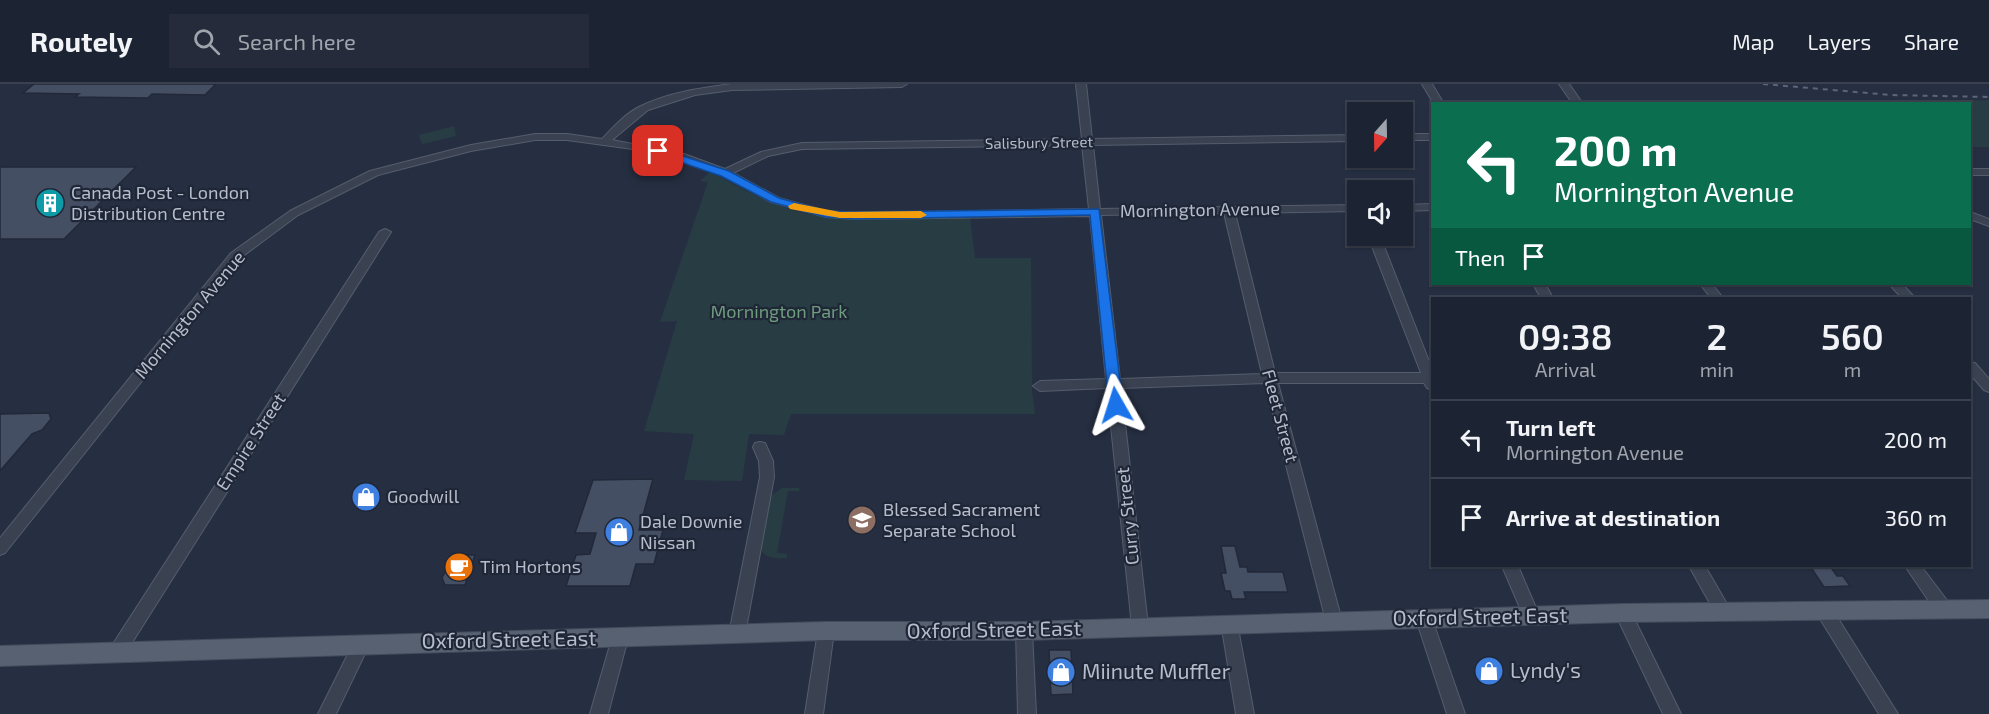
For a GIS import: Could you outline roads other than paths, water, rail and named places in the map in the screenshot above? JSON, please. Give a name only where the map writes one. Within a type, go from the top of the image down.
[{"type":"main road","name":"Oxford Street East","points":[[0,656],[826,631],[1024,631],[1229,623],[1623,613],[1823,609],[1989,609]]},
{"type":"street","points":[[604,142],[621,124],[644,108],[694,92],[732,87],[902,84]]},
{"type":"street","name":"Curry Street","points":[[1081,84],[1140,626]]},
{"type":"street","points":[[1427,84],[1438,102]]},
{"type":"street","points":[[1564,84],[1577,102]]},
{"type":"street","name":"Mornington Avenue","points":[[0,549],[235,256],[272,227],[345,186],[374,173],[394,170],[437,156],[535,137],[567,137],[604,142],[680,156],[725,173],[775,200],[826,214],[854,216],[1347,208]]},
{"type":"street","points":[[1413,137],[1431,137]]},
{"type":"street","name":"Salisbury Street","points":[[725,173],[765,154],[802,146],[1347,138]]},
{"type":"street","points":[[1971,172],[1989,172]]},
{"type":"street","points":[[1413,208],[1431,207]]},
{"type":"street","name":"Fleet Street","points":[[1229,210],[1270,378],[1334,621]]},
{"type":"street","points":[[1971,215],[1989,223]]},
{"type":"street","name":"Empire Street","points":[[117,651],[385,232]]},
{"type":"street","points":[[1378,246],[1431,378]]},
{"type":"street","points":[[1707,285],[1716,297]]},
{"type":"street","points":[[1896,285],[1908,297]]},
{"type":"street","points":[[1971,367],[1989,387]]},
{"type":"street","points":[[1040,386],[1270,378],[1431,380]]},
{"type":"street","points":[[737,634],[767,477],[760,447]]},
{"type":"street","points":[[1510,567],[1532,617]]},
{"type":"street","points":[[1698,567],[1723,611]]},
{"type":"street","points":[[1914,567],[1943,608]]},
{"type":"street","points":[[1823,609],[1889,714]]},
{"type":"street","points":[[1623,613],[1672,714]]},
{"type":"street","points":[[1424,619],[1456,714]]},
{"type":"street","points":[[1229,623],[1245,714]]},
{"type":"street","points":[[814,714],[826,631]]},
{"type":"street","points":[[1024,631],[1027,714]]},
{"type":"street","points":[[600,714],[620,638]]},
{"type":"street","points":[[327,714],[362,644]]},
{"type":"railway","points":[[1763,84],[1891,95],[1989,97]]},
{"type":"place","name":"Canada Post - London Distribution Centre","points":[[50,203]]},
{"type":"place","name":"Goodwill","points":[[366,497]]},
{"type":"place","name":"Blessed Sacrament Separate School","points":[[862,520]]},
{"type":"place","name":"Dale Downie Nissan","points":[[619,532]]},
{"type":"place","name":"Tim Hortons","points":[[459,567]]},
{"type":"place","name":"Lyndy's","points":[[1489,671]]},
{"type":"place","name":"Miinute Muffler","points":[[1061,672]]},
{"type":"park label","name":"Mornington Park","points":[[779,312]]}]
